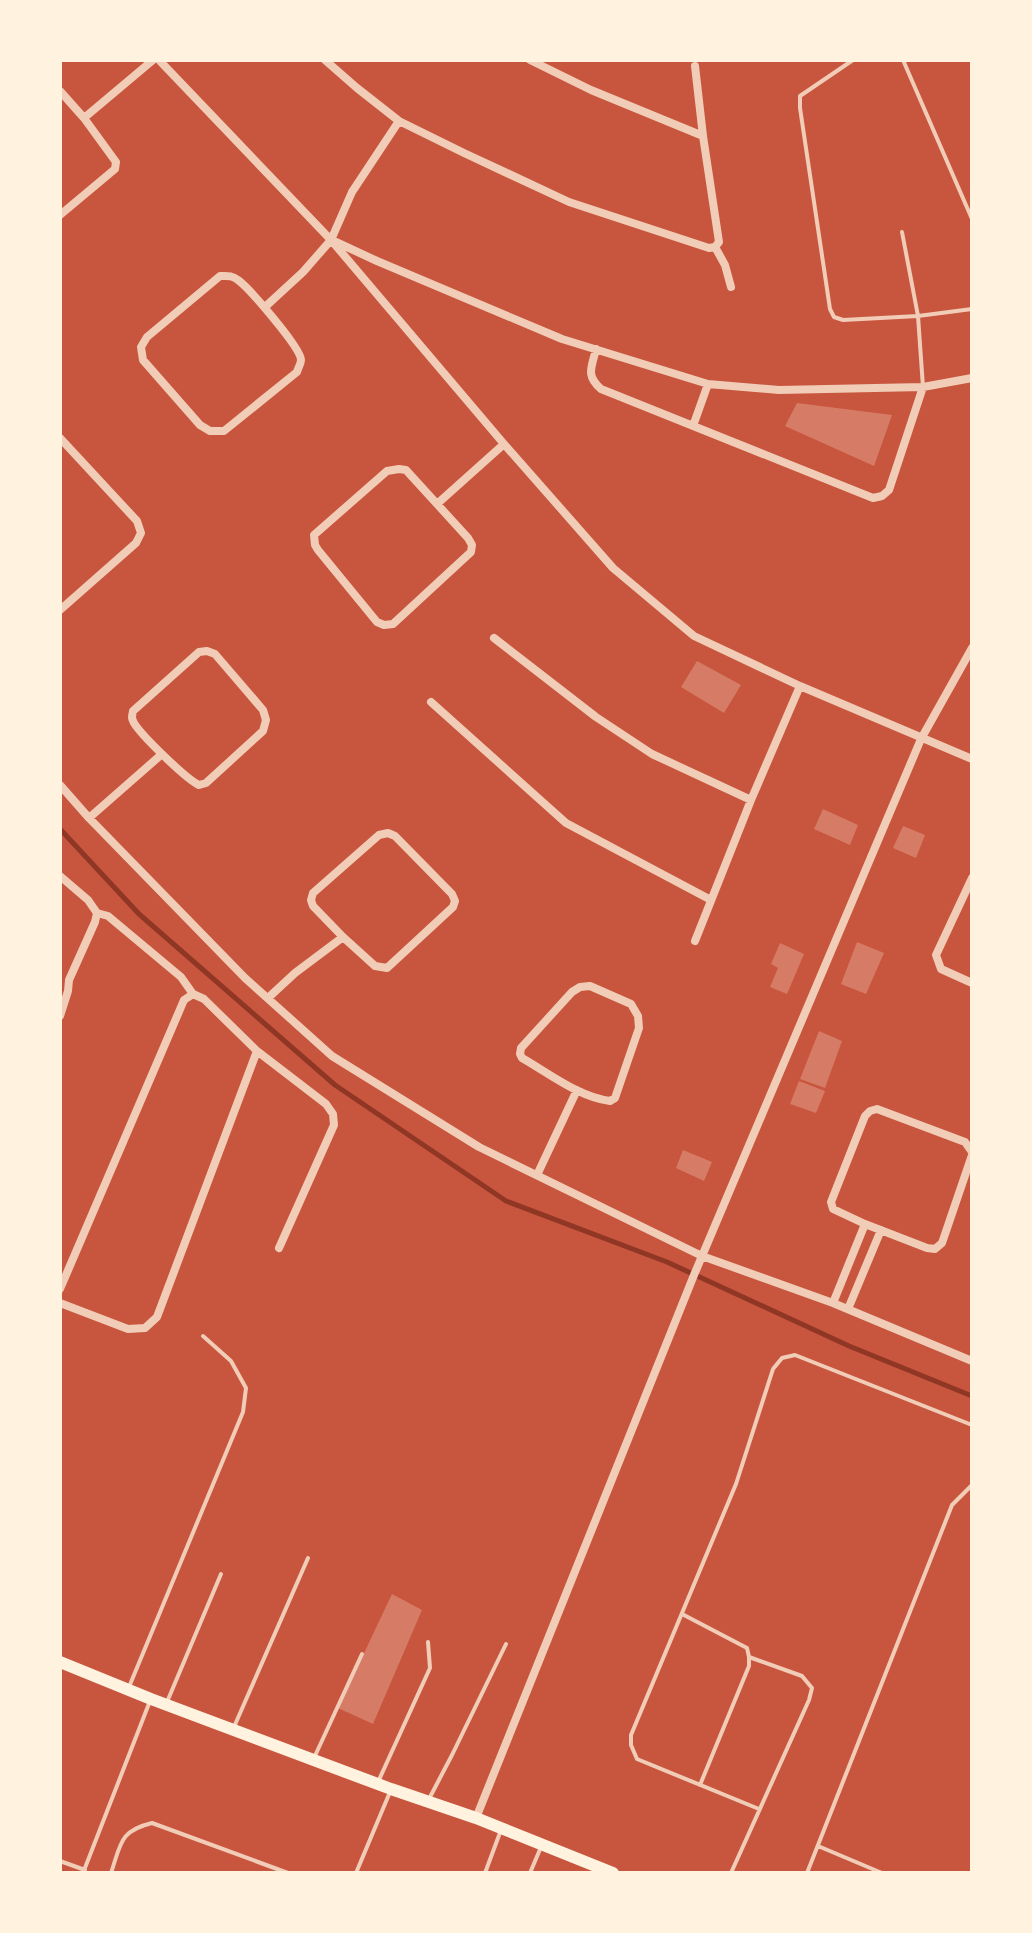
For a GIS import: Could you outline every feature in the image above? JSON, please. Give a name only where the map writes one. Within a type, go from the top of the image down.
[{"type":"main road","points":[[60,1662],[233,1730],[476,1818],[613,1873]]},
{"type":"street","points":[[84,118],[156,60],[331,240],[613,568],[694,636],[800,686],[972,759]]},
{"type":"street","points":[[325,60],[399,121],[569,202],[709,248],[719,242],[695,66]]},
{"type":"street","points":[[530,60],[591,90],[703,136]]},
{"type":"street","points":[[60,91],[116,162],[115,169],[60,215]]},
{"type":"street","points":[[265,307],[303,272],[331,240],[352,192],[399,121]]},
{"type":"street","points":[[331,240],[562,339],[708,384],[779,390],[923,387],[972,378]]},
{"type":"street","points":[[715,247],[725,265],[731,287]]},
{"type":"street","points":[[220,276],[239,280],[265,307],[298,351],[301,360],[297,372],[224,431],[210,431],[200,425],[143,360],[141,347],[147,337],[220,276]]},
{"type":"street","points":[[596,349],[590,374],[601,389],[873,498],[889,490],[923,387]]},
{"type":"street","points":[[693,426],[708,384]]},
{"type":"street","points":[[60,438],[137,521],[141,533],[136,543],[60,610]]},
{"type":"street","points":[[437,504],[504,444]]},
{"type":"street","points":[[406,470],[437,504],[468,538],[472,545],[471,552],[393,624],[377,622],[318,550],[314,535],[387,471],[406,470]]},
{"type":"street","points":[[494,638],[596,717],[652,754],[751,800]]},
{"type":"street","points":[[476,1818],[702,1256],[921,739],[972,648]]},
{"type":"street","points":[[199,652],[215,654],[263,710],[266,720],[263,731],[206,783],[199,785],[191,782],[162,754],[135,724],[133,711],[199,652]]},
{"type":"street","points":[[695,941],[800,686]]},
{"type":"street","points":[[431,702],[566,823],[711,900]]},
{"type":"street","points":[[89,818],[162,754]]},
{"type":"street","points":[[60,785],[245,978],[332,1056],[479,1147],[702,1256],[833,1303],[972,1361]]},
{"type":"street","points":[[388,833],[395,836],[452,894],[455,901],[453,907],[387,968],[375,966],[343,937],[313,906],[313,893],[379,835],[388,833]]},
{"type":"street","points":[[60,876],[88,900],[97,913],[108,916],[181,977],[193,994],[204,999],[257,1051],[326,1104],[333,1114],[334,1125],[279,1248]]},
{"type":"street","points":[[972,878],[936,955],[941,969],[972,983]]},
{"type":"street","points":[[60,1016],[69,980],[97,913]]},
{"type":"street","points":[[268,998],[343,937]]},
{"type":"street","points":[[61,973],[69,980]]},
{"type":"street","points":[[590,986],[631,1004],[638,1016],[639,1028],[615,1098],[601,1100],[577,1090],[520,1054],[521,1048],[572,992],[590,986]]},
{"type":"street","points":[[60,1289],[184,1000],[193,994]]},
{"type":"street","points":[[60,1303],[128,1329],[145,1328],[157,1317],[257,1051]]},
{"type":"street","points":[[537,1175],[577,1090]]},
{"type":"street","points":[[877,1109],[965,1142],[972,1154],[942,1243],[935,1249],[865,1224],[839,1213],[833,1209],[831,1202],[865,1116],[870,1111],[877,1109]]},
{"type":"street","points":[[833,1303],[865,1224]]},
{"type":"street","points":[[848,1309],[881,1230]]},
{"type":"lane","points":[[853,60],[800,96],[830,309],[834,317],[843,320],[972,309]]},
{"type":"lane","points":[[903,60],[972,219]]},
{"type":"lane","points":[[902,232],[918,316],[923,387]]},
{"type":"lane","points":[[128,1690],[243,1412],[246,1388],[231,1361],[203,1336]]},
{"type":"lane","points":[[759,1809],[637,1759],[631,1745],[631,1735],[736,1484],[773,1369],[782,1358],[795,1355],[972,1425]]},
{"type":"lane","points":[[807,1873],[952,1505],[972,1485]]},
{"type":"lane","points":[[233,1730],[308,1558]]},
{"type":"lane","points":[[166,1704],[221,1574]]},
{"type":"lane","points":[[682,1614],[747,1648],[749,1657],[749,1666],[700,1785]]},
{"type":"lane","points":[[377,1784],[430,1668],[428,1642]]},
{"type":"lane","points":[[427,1801],[506,1644]]},
{"type":"lane","points":[[313,1760],[362,1654]]},
{"type":"lane","points":[[731,1873],[812,1688],[802,1676],[749,1657]]},
{"type":"lane","points":[[60,1861],[84,1871],[151,1699]]},
{"type":"lane","points":[[356,1873],[391,1789]]},
{"type":"lane","points":[[111,1873],[123,1837],[134,1827],[152,1823],[288,1873]]},
{"type":"lane","points":[[485,1873],[502,1828]]},
{"type":"lane","points":[[530,1873],[542,1844]]},
{"type":"lane","points":[[818,1846],[882,1873]]},
{"type":"building","points":[[797,403],[892,415],[874,466],[785,426]]},
{"type":"building","points":[[697,661],[741,685],[724,713],[681,687]]},
{"type":"building","points":[[823,809],[858,825],[850,845],[814,829]]},
{"type":"building","points":[[903,826],[925,835],[916,858],[893,848]]},
{"type":"building","points":[[857,942],[884,953],[866,994],[841,984]]},
{"type":"building","points":[[780,943],[804,954],[787,994],[770,987],[778,968],[771,964]]},
{"type":"building","points":[[819,1031],[842,1041],[825,1088],[800,1079]]},
{"type":"building","points":[[799,1081],[825,1091],[816,1113],[790,1104]]},
{"type":"building","points":[[683,1150],[712,1162],[704,1181],[676,1168]]},
{"type":"building","points":[[392,1594],[422,1610],[373,1724],[338,1708]]},
{"type":"waterway","points":[[60,829],[139,914],[335,1085],[506,1201],[667,1262],[849,1346],[972,1396]]}]
